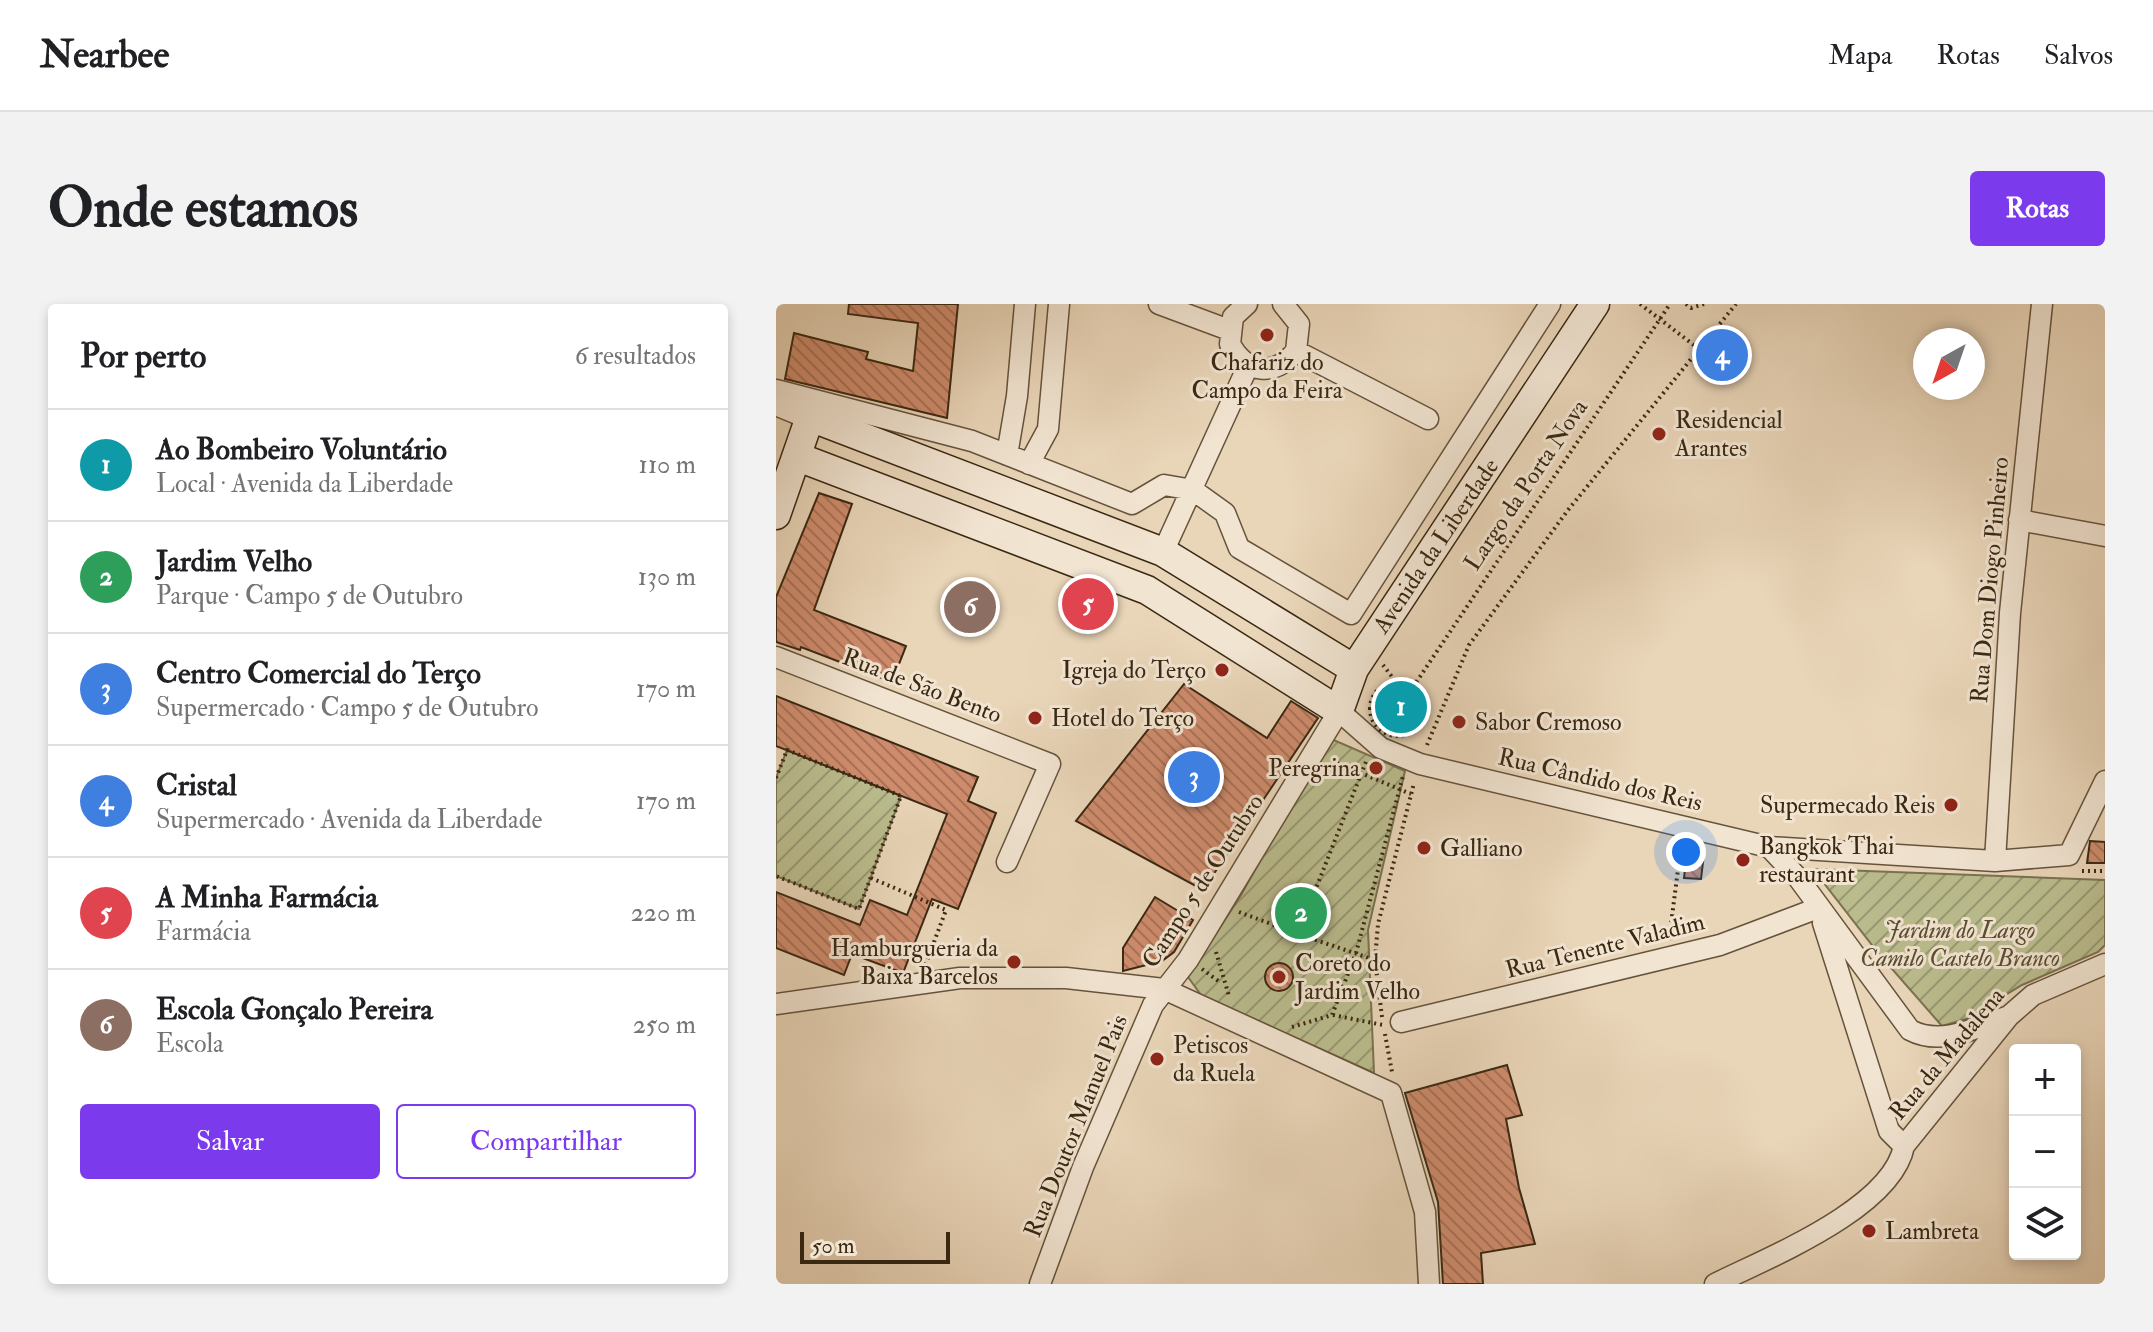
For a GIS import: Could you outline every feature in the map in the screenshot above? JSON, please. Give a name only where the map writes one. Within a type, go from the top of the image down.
[{"type":"main road","name":"Avenida da Liberdade","points":[[1339,711],[1595,304]]},
{"type":"main road","points":[[776,515],[787,453],[810,417],[1164,553],[1366,666]]},
{"type":"main road","points":[[787,453],[1131,584],[1158,597],[1339,711]]},
{"type":"main road","points":[[1131,584],[1135,565],[1164,553]]},
{"type":"main road","points":[[1158,597],[1172,582],[1164,553]]},
{"type":"street","points":[[1007,455],[1017,396],[1025,304]]},
{"type":"street","points":[[1029,464],[1048,429],[1059,304]]},
{"type":"street","points":[[1159,304],[1229,330]]},
{"type":"street","points":[[1247,304],[1233,317],[1229,330],[1230,344],[1248,366],[1275,368],[1296,351],[1299,324],[1283,304]]},
{"type":"street","points":[[776,390],[972,441],[1132,504],[1164,485],[1193,490],[1225,513],[1239,548],[1351,614],[1550,304]]},
{"type":"street","name":"Rua Dom Diogo Pinheiro","points":[[1995,861],[2019,520],[2042,304]]},
{"type":"street","points":[[1296,351],[1428,419]]},
{"type":"street","points":[[1515,361],[1545,382]]},
{"type":"street","points":[[1164,553],[1248,366]]},
{"type":"street","points":[[776,403],[810,417],[841,406]]},
{"type":"street","points":[[2019,520],[2105,536]]},
{"type":"street","name":"Rua de São Bento","points":[[776,657],[1050,764],[1007,862]]},
{"type":"street","points":[[1339,711],[1381,748],[1416,765]]},
{"type":"street","name":"Campo 5 de Outubro","points":[[1339,711],[1229,908],[1164,989],[1392,1083]]},
{"type":"street","name":"Rua Cândido dos Reis","points":[[1416,765],[1769,847],[1995,861],[2069,855],[2105,781]]},
{"type":"street","points":[[1769,847],[1799,879],[1910,1030],[1924,1038],[1938,1039],[2009,1016]]},
{"type":"street","points":[[1818,908],[1889,1131],[1904,1146]]},
{"type":"street","name":"Rua Tenente Valadim","points":[[1392,1023],[1734,940],[1818,908]]},
{"type":"street","name":"Rua da Madalena","points":[[1715,1284],[1832,1225],[1857,1208],[1890,1175],[1901,1160],[1904,1146],[2009,1016],[2033,995],[2105,964]]},
{"type":"street","points":[[776,1004],[960,978],[1066,978],[1164,989]]},
{"type":"street","name":"Rua Doutor Manuel Pais","points":[[1040,1284],[1083,1167],[1153,1005],[1164,989]]},
{"type":"street","points":[[1392,1083],[1425,1212],[1429,1284]]},
{"type":"path","points":[[1640,304],[1699,349]]},
{"type":"path","name":"Largo da Porta Nova","points":[[1413,687],[1670,304]]},
{"type":"path","points":[[1686,304],[1691,308],[1704,304]]},
{"type":"path","points":[[1332,1015],[1356,953],[1400,790],[1416,765],[1469,645],[1568,510],[1736,304]]},
{"type":"path","points":[[1366,666],[1413,687],[1422,700],[1421,723]]},
{"type":"path","points":[[1396,682],[1374,695],[1372,720],[1383,732],[1400,736],[1421,723]]},
{"type":"path","points":[[1421,723],[1433,729]]},
{"type":"path","points":[[776,778],[787,750],[901,796],[859,909],[776,876]]},
{"type":"path","points":[[1333,751],[1329,760],[1411,794]]},
{"type":"path","points":[[1358,752],[1380,761]]},
{"type":"path","points":[[1298,934],[1367,756]]},
{"type":"path","points":[[1392,1083],[1392,1023],[1375,960],[1378,924],[1416,765]]},
{"type":"path","points":[[1666,958],[1678,869]]},
{"type":"path","points":[[871,878],[946,910],[918,986]]},
{"type":"path","points":[[1229,908],[1245,899]]},
{"type":"path","points":[[1229,908],[1230,924]]},
{"type":"path","points":[[1229,908],[1375,960]]},
{"type":"path","points":[[1219,946],[1215,955],[1223,984],[1234,1006]]},
{"type":"path","points":[[1195,965],[1223,984]]},
{"type":"path","points":[[1286,1029],[1332,1015],[1392,1023]]},
{"type":"green space","points":[[1329,738],[1405,771],[1368,930],[1374,1073],[1201,995],[1188,977],[1241,895]]},
{"type":"green space","points":[[787,750],[901,796],[859,909],[776,876],[776,778]]},
{"type":"green space","name":"Jardim do Largo Camilo Castelo Branco","points":[[1813,869],[2105,880],[2105,945],[2098,952],[2022,985],[1966,1019],[1942,1026],[1879,954]]},
{"type":"building","points":[[849,304],[958,304],[947,418],[785,379],[794,333],[868,352],[866,359],[913,371],[918,323],[848,314]]},
{"type":"building","points":[[819,493],[852,504],[814,610],[906,646],[892,682],[801,647],[800,650],[776,642],[776,597]]},
{"type":"building","points":[[1184,684],[1267,738],[1291,701],[1318,718],[1203,890],[1076,821]]},
{"type":"building","points":[[776,696],[978,777],[968,801],[996,813],[958,909],[932,899],[903,973],[852,954],[844,975],[776,948],[776,892],[860,925],[870,900],[907,915],[947,814],[776,746]]},
{"type":"building","points":[[2090,841],[2105,842],[2105,863],[2087,863]]},
{"type":"building","points":[[1687,853],[1704,854],[1701,879],[1684,878]]},
{"type":"building","points":[[1155,897],[1193,920],[1174,952],[1162,961],[1123,971],[1123,948]]},
{"type":"building","name":"Coreto do Jardim Velho","points":[[1279,963],[1289,967],[1293,977],[1289,987],[1279,991],[1269,987],[1265,977],[1269,967]]},
{"type":"building","points":[[1507,1065],[1522,1115],[1506,1119],[1519,1188],[1535,1244],[1481,1253],[1483,1284],[1443,1284],[1438,1202],[1405,1093]]},
{"type":"place","name":"Chafariz do Campo da Feira","points":[[1267,335]]},
{"type":"place","name":"Cristal","points":[[1722,355]]},
{"type":"place","name":"Residencial Arantes","points":[[1659,434]]},
{"type":"place","name":"A Minha Farmácia","points":[[1088,604]]},
{"type":"place","name":"Escola Gonçalo Pereira","points":[[970,607]]},
{"type":"place","name":"Igreja do Terço","points":[[1222,670]]},
{"type":"place","name":"Ao Bombeiro Voluntário","points":[[1401,707]]},
{"type":"place","name":"Hotel do Terço","points":[[1035,718]]},
{"type":"place","name":"Sabor Cremoso","points":[[1459,722]]},
{"type":"place","name":"Peregrina","points":[[1376,768]]},
{"type":"place","name":"Centro Comercial do Terço","points":[[1194,777]]},
{"type":"place","name":"Supermecado Reis","points":[[1951,805]]},
{"type":"place","name":"Galliano","points":[[1424,848]]},
{"type":"place","name":"Bangkok Thai restaurant","points":[[1743,860]]},
{"type":"place","name":"Jardim Velho","points":[[1301,913]]},
{"type":"place","name":"Hamburgueria da Baixa Barcelos","points":[[1014,962]]},
{"type":"place","name":"Coreto do Jardim Velho","points":[[1279,977]]},
{"type":"place","name":"Petiscos da Ruela","points":[[1157,1059]]},
{"type":"place","name":"Lambreta","points":[[1869,1231]]}]
